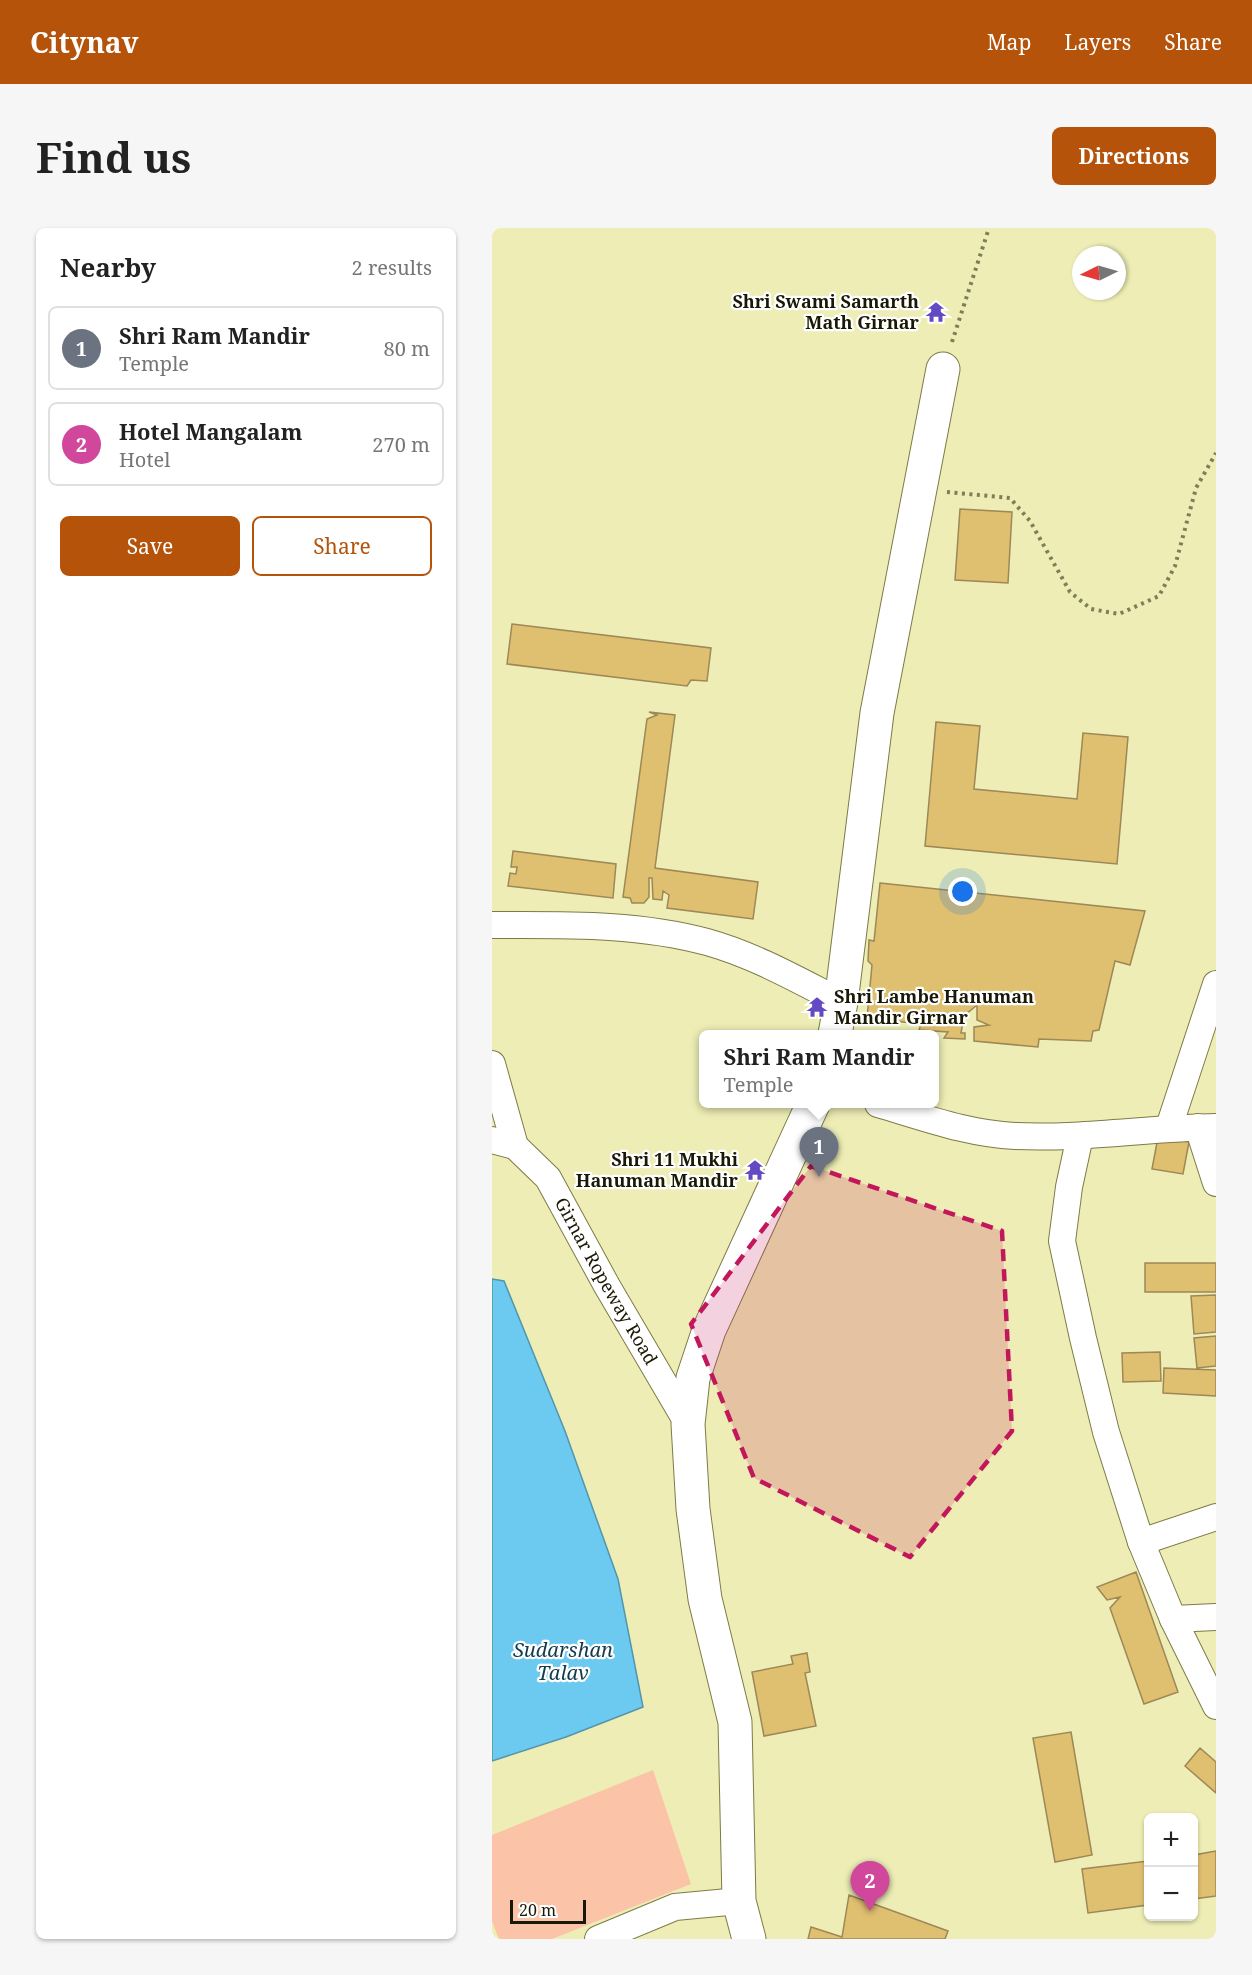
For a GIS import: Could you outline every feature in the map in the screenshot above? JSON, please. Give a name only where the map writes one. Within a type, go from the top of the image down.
[{"type":"street","points":[[836,1030],[877,713],[943,369]]},
{"type":"street","points":[[492,925],[601,926],[657,932],[707,942],[765,964],[841,1002]]},
{"type":"street","points":[[1169,1127],[1216,984]]},
{"type":"street","name":"Girnar Ropeway Road","points":[[492,1064],[503,1143],[549,1178],[607,1286],[688,1424]]},
{"type":"street","points":[[749,1939],[739,1901],[735,1722],[705,1599],[693,1509],[688,1424],[693,1378],[709,1330],[811,1108]]},
{"type":"street","points":[[892,1108],[966,1130],[990,1134],[1080,1136],[1169,1127],[1207,1127],[1216,1184]]},
{"type":"street","points":[[1080,1136],[1062,1241],[1106,1432],[1141,1542],[1173,1619],[1216,1706]]},
{"type":"street","points":[[1141,1542],[1216,1516]]},
{"type":"street","points":[[1173,1619],[1216,1617]]},
{"type":"street","points":[[598,1939],[675,1907],[739,1901]]},
{"type":"path","points":[[943,369],[989,228]]},
{"type":"path","points":[[919,489],[1010,498],[1030,521],[1070,592],[1091,609],[1119,614],[1159,596],[1175,566],[1196,488],[1216,453]]},
{"type":"highlighted area","points":[[811,1166],[1002,1231],[1012,1431],[910,1557],[754,1478],[691,1324]]},
{"type":"shaded area","points":[[653,1770],[691,1884],[552,1939],[499,1939],[492,1921],[492,1835]]},
{"type":"water","name":"Sudarshan Talav","points":[[492,1279],[504,1281],[565,1431],[618,1579],[643,1707],[566,1737],[492,1761]]},
{"type":"building","points":[[960,509],[1012,512],[1008,583],[955,580]]},
{"type":"building","points":[[512,624],[711,648],[707,681],[691,680],[687,686],[507,664]]},
{"type":"building","points":[[649,712],[675,715],[655,868],[758,882],[753,919],[667,908],[669,895],[663,891],[662,900],[653,899],[652,878],[649,878],[649,897],[644,903],[632,903],[630,898],[623,897],[647,719],[657,715]]},
{"type":"building","points":[[936,722],[980,726],[974,789],[1077,799],[1083,733],[1128,737],[1117,864],[925,846]]},
{"type":"building","points":[[513,851],[616,864],[613,898],[508,886],[510,873],[516,874],[517,867],[511,867]]},
{"type":"building","points":[[880,883],[1145,911],[1130,965],[1115,961],[1099,1030],[1093,1031],[1091,1041],[1039,1039],[1038,1047],[974,1041],[974,1027],[989,1025],[977,1020],[977,1005],[964,1016],[961,1033],[965,1033],[965,1039],[944,1038],[948,1032],[939,1030],[919,1030],[921,1024],[867,1018],[872,965],[868,961],[869,940],[874,941]]},
{"type":"building","points":[[1158,1137],[1189,1142],[1183,1174],[1152,1169]]},
{"type":"building","points":[[1145,1263],[1216,1263],[1216,1292],[1145,1292]]},
{"type":"building","points":[[1216,1295],[1216,1332],[1194,1334],[1191,1296]]},
{"type":"building","points":[[1216,1336],[1216,1366],[1197,1368],[1194,1338]]},
{"type":"building","points":[[1160,1352],[1161,1381],[1123,1382],[1122,1353]]},
{"type":"building","points":[[1164,1368],[1216,1370],[1216,1396],[1163,1393]]},
{"type":"building","points":[[1136,1572],[1178,1692],[1144,1704],[1110,1608],[1120,1597],[1107,1600],[1097,1587]]},
{"type":"building","points":[[807,1653],[810,1672],[805,1673],[816,1726],[764,1736],[752,1672],[793,1664],[791,1656]]},
{"type":"building","points":[[1071,1732],[1092,1855],[1055,1862],[1033,1738]]},
{"type":"building","points":[[1200,1748],[1216,1762],[1216,1793],[1185,1766]]},
{"type":"building","points":[[1216,1851],[1216,1896],[1198,1898],[1198,1854]]},
{"type":"building","points":[[1144,1861],[1144,1906],[1088,1913],[1082,1869]]},
{"type":"building","points":[[849,1895],[948,1931],[945,1939],[808,1939],[811,1927],[842,1937]]},
{"type":"place","name":"Shri Swami Samarth Math Girnar","points":[[936,312]]},
{"type":"place","name":"Shri Lambe Hanuman Mandir Girnar","points":[[817,1007]]},
{"type":"place","name":"Shri 11 Mukhi Hanuman Mandir","points":[[755,1170]]},
{"type":"place","name":"Shri Ram Mandir","points":[[819,1177]]},
{"type":"place","name":"Hotel Mangalam","points":[[870,1911]]}]
